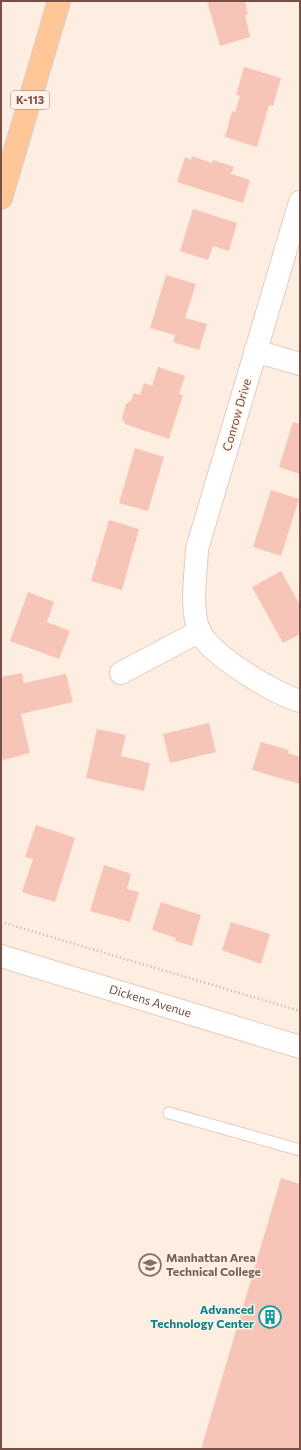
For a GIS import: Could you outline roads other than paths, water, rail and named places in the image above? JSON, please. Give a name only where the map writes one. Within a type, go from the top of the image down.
[{"type":"main road","name":"K-113","points":[[1,198],[59,1]]},
{"type":"street","name":"Conrow Drive","points":[[300,202],[197,549],[195,608],[200,631],[210,646],[255,680],[300,701]]},
{"type":"street","points":[[255,351],[300,364]]},
{"type":"street","points":[[122,673],[200,631]]},
{"type":"street","name":"Dickens Avenue","points":[[1,956],[300,1047]]},
{"type":"lane","points":[[170,1113],[300,1150]]},
{"type":"place","name":"Manhattan Area Technical College","points":[[150,1265]]},
{"type":"place","name":"Advanced Technology Center","points":[[270,1317]]}]
